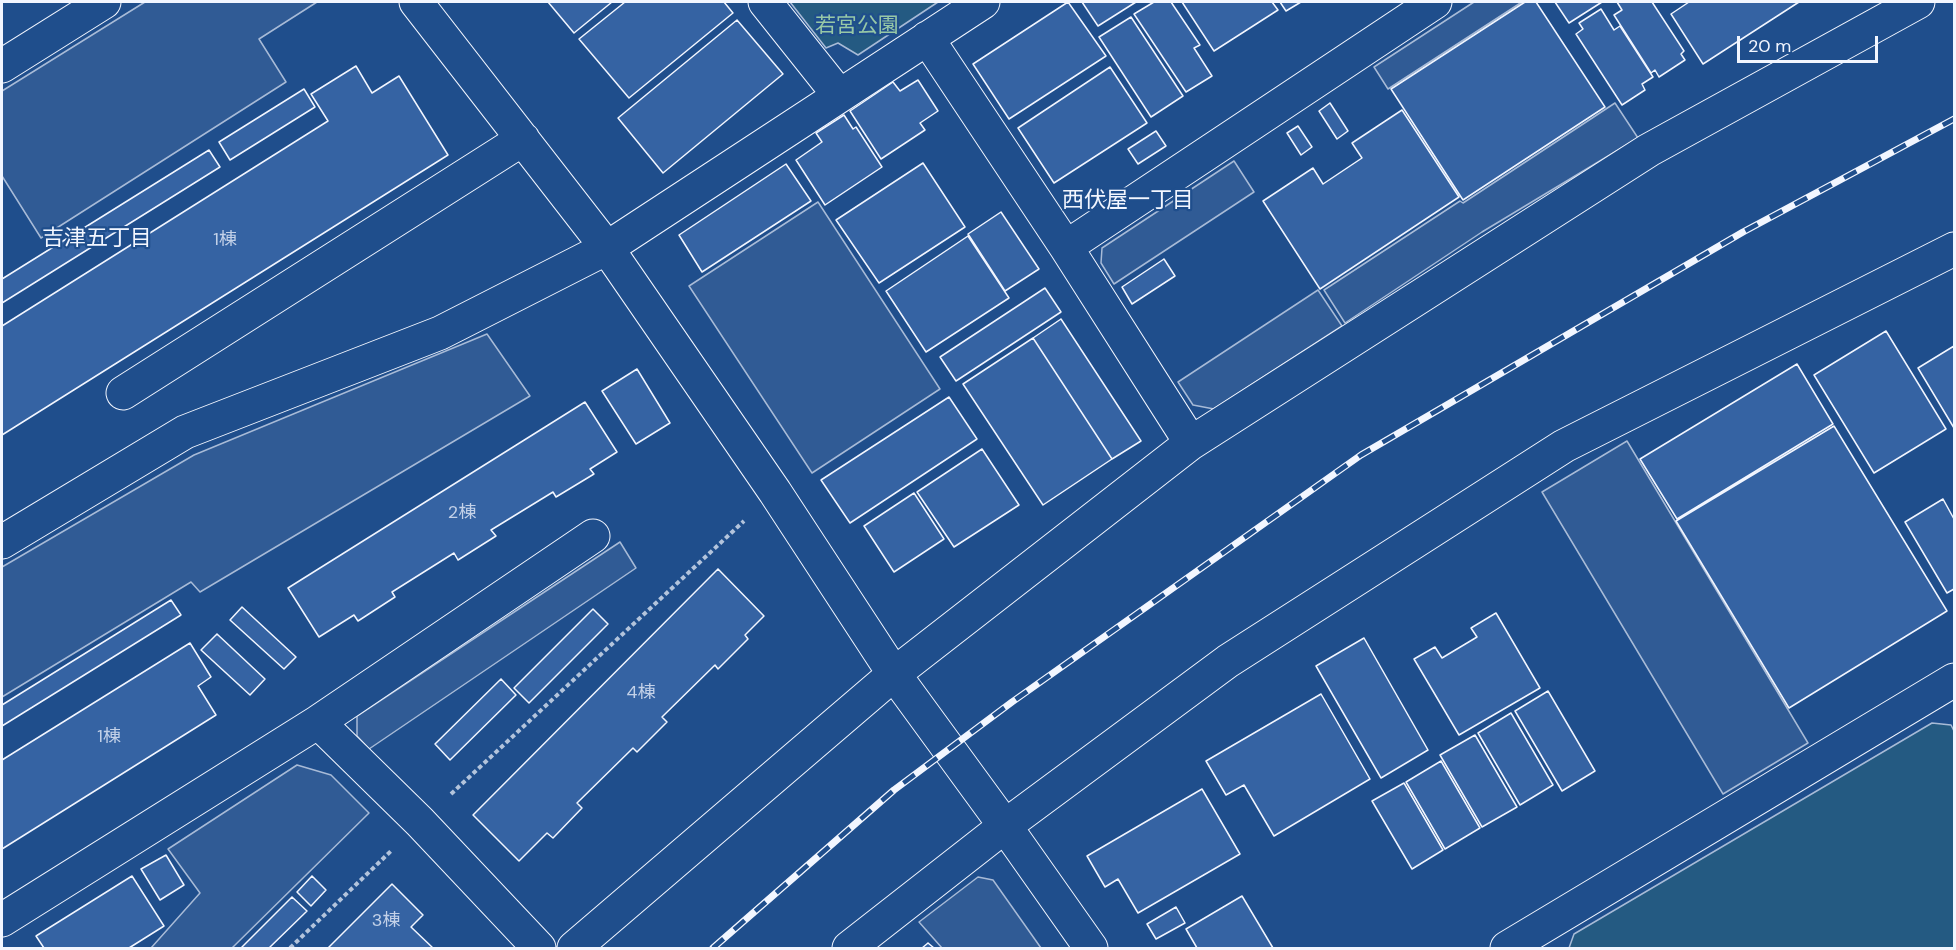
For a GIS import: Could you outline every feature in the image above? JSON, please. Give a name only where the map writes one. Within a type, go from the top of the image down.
[{"type":"street","points":[[2,66],[104,2]]},
{"type":"street","points":[[416,2],[608,248],[775,492],[894,674],[1091,948]]},
{"type":"street","points":[[765,2],[839,96]]},
{"type":"street","points":[[2,542],[185,432],[440,333],[608,248],[983,2]]},
{"type":"street","points":[[1066,247],[1435,2]]},
{"type":"street","points":[[574,948],[894,674],[1191,443],[1649,150],[1917,2]]},
{"type":"street","points":[[927,38],[1066,247],[1191,443]]},
{"type":"street","points":[[123,393],[523,139]]},
{"type":"street","points":[[849,948],[1005,826],[1228,661],[1564,446],[1954,249]]},
{"type":"street","points":[[2,920],[318,722],[593,536]]},
{"type":"street","points":[[1507,948],[1546,939],[1951,691]]},
{"type":"street","points":[[318,722],[420,822],[539,948]]},
{"type":"path","points":[[290,948],[420,822],[775,492]]},
{"type":"green space","name":"若宮公園","points":[[790,2],[938,2],[858,55],[838,43],[826,48]]},
{"type":"green space","points":[[1932,723],[1951,725],[1954,731],[1954,948],[1569,948],[1574,934]]},
{"type":"shaded area","points":[[145,2],[317,2],[259,39],[286,82],[41,238],[2,176],[2,91]]},
{"type":"shaded area","points":[[1474,2],[1522,2],[1388,89],[1374,67]]},
{"type":"shaded area","points":[[1615,103],[1638,138],[1482,232],[1345,323],[1324,290],[1460,201],[1463,203]]},
{"type":"shaded area","points":[[1234,161],[1254,192],[1114,284],[1101,263],[1102,248]]},
{"type":"shaded area","points":[[818,202],[940,389],[812,473],[689,286]]},
{"type":"shaded area","points":[[1318,290],[1342,326],[1214,409],[1193,405],[1178,382]]},
{"type":"shaded area","points":[[487,334],[530,396],[200,592],[191,582],[2,697],[2,567],[194,455]]},
{"type":"shaded area","points":[[1627,441],[1808,743],[1723,794],[1542,492]]},
{"type":"shaded area","points":[[620,542],[636,568],[369,749],[357,736],[357,716]]},
{"type":"shaded area","points":[[297,765],[331,775],[369,813],[232,948],[151,948],[200,893],[168,849]]},
{"type":"shaded area","points":[[978,877],[993,880],[1041,948],[942,948],[919,922]]},
{"type":"building","points":[[548,2],[612,2],[574,33]]},
{"type":"building","points":[[625,2],[724,2],[733,13],[629,98],[579,39]]},
{"type":"building","points":[[1068,2],[1106,56],[1009,119],[973,64]]},
{"type":"building","points":[[1082,2],[1136,2],[1098,26]]},
{"type":"building","points":[[1154,2],[1171,2],[1200,45],[1194,48],[1212,76],[1186,92],[1134,14]]},
{"type":"building","points":[[1182,2],[1272,2],[1278,10],[1214,51]]},
{"type":"building","points":[[1280,2],[1301,2],[1286,11]]},
{"type":"building","points":[[1525,2],[1536,2],[1605,107],[1463,200],[1391,89]]},
{"type":"building","points":[[1555,2],[1602,2],[1569,23]]},
{"type":"building","points":[[1617,2],[1652,2],[1684,51],[1681,54],[1685,60],[1659,77],[1655,70],[1651,73],[1614,15],[1622,10]]},
{"type":"building","points":[[1689,2],[1799,2],[1703,64],[1671,14]]},
{"type":"building","points":[[1601,9],[1614,30],[1620,26],[1653,77],[1642,84],[1645,90],[1622,105],[1576,34],[1583,29],[1579,23]]},
{"type":"building","points":[[1131,17],[1183,96],[1151,117],[1099,37]]},
{"type":"building","points":[[737,20],[783,74],[663,173],[618,118]]},
{"type":"building","points":[[356,66],[372,93],[399,76],[448,155],[2,435],[2,326],[328,121],[311,94]]},
{"type":"building","points":[[1110,67],[1147,123],[1054,183],[1018,128]]},
{"type":"building","points":[[918,80],[938,111],[920,123],[925,130],[881,159],[850,111],[893,82],[900,91]]},
{"type":"building","points":[[304,89],[315,107],[230,160],[219,142]]},
{"type":"building","points":[[1330,103],[1348,131],[1337,139],[1319,111]]},
{"type":"building","points":[[1402,110],[1459,197],[1320,289],[1263,201],[1313,168],[1323,184],[1362,158],[1352,143]]},
{"type":"building","points":[[844,115],[853,129],[856,127],[882,167],[825,205],[796,160],[822,142],[816,133]]},
{"type":"building","points":[[1298,126],[1312,147],[1301,155],[1287,133]]},
{"type":"building","points":[[1156,131],[1166,146],[1138,164],[1128,149]]},
{"type":"building","points":[[209,150],[220,167],[2,303],[2,279]]},
{"type":"building","points":[[923,163],[965,227],[879,283],[836,220]]},
{"type":"building","points":[[786,164],[811,201],[702,272],[679,235]]},
{"type":"building","points":[[1001,212],[1039,269],[1005,291],[968,234]]},
{"type":"building","points":[[968,236],[1009,298],[926,352],[886,291]]},
{"type":"building","points":[[1164,259],[1175,276],[1132,304],[1122,287]]},
{"type":"building","points":[[1045,288],[1061,312],[956,381],[940,357]]},
{"type":"building","points":[[1061,319],[1141,441],[1112,459],[1033,338]]},
{"type":"building","points":[[1886,331],[1946,429],[1874,473],[1814,375]]},
{"type":"building","points":[[1033,338],[1112,459],[1043,505],[963,384]]},
{"type":"building","points":[[1954,346],[1954,428],[1918,368]]},
{"type":"building","points":[[1797,364],[1833,424],[1677,519],[1640,459]]},
{"type":"building","points":[[637,369],[670,423],[636,444],[602,391]]},
{"type":"building","points":[[949,397],[977,439],[850,523],[821,480]]},
{"type":"building","points":[[585,402],[617,452],[590,469],[594,474],[556,497],[553,492],[491,530],[496,536],[458,560],[454,553],[392,592],[395,597],[358,621],[354,615],[319,637],[288,588]]},
{"type":"building","points":[[1834,426],[1947,611],[1789,708],[1676,521]]},
{"type":"building","points":[[982,449],[1019,505],[954,547],[917,492]]},
{"type":"building","points":[[914,493],[944,539],[894,572],[864,526]]},
{"type":"building","points":[[1943,499],[1954,519],[1954,589],[1947,593],[1905,522]]},
{"type":"building","points":[[718,569],[764,616],[745,635],[748,639],[718,669],[715,665],[662,717],[667,722],[637,752],[633,748],[577,803],[582,808],[553,838],[547,833],[519,861],[473,815]]},
{"type":"building","points":[[171,600],[181,615],[2,726],[2,705]]},
{"type":"building","points":[[242,607],[296,657],[284,669],[230,620]]},
{"type":"building","points":[[593,609],[608,624],[529,703],[514,688]]},
{"type":"building","points":[[1496,613],[1540,688],[1459,735],[1414,659],[1435,647],[1442,658],[1477,637],[1471,628]]},
{"type":"building","points":[[217,634],[265,679],[250,695],[201,650]]},
{"type":"building","points":[[1364,638],[1428,750],[1381,778],[1316,666]]},
{"type":"building","points":[[190,643],[211,677],[198,686],[216,715],[2,849],[2,760]]},
{"type":"building","points":[[501,679],[516,695],[450,760],[435,744]]},
{"type":"building","points":[[1548,691],[1595,771],[1562,791],[1515,711]]},
{"type":"building","points":[[1321,694],[1370,779],[1274,836],[1244,785],[1226,795],[1206,761]]},
{"type":"building","points":[[1511,713],[1553,785],[1520,805],[1478,733]]},
{"type":"building","points":[[1475,735],[1517,807],[1482,827],[1440,755]]},
{"type":"building","points":[[1441,761],[1480,828],[1445,849],[1406,782]]},
{"type":"building","points":[[1404,783],[1443,850],[1412,869],[1372,801]]},
{"type":"building","points":[[1202,789],[1240,854],[1138,913],[1118,879],[1105,887],[1087,856]]},
{"type":"building","points":[[166,855],[184,885],[160,900],[141,869]]},
{"type":"building","points":[[132,876],[164,926],[129,948],[44,948],[36,936]]},
{"type":"building","points":[[312,876],[326,890],[311,906],[297,892]]},
{"type":"building","points":[[392,884],[423,915],[411,927],[433,948],[328,948]]},
{"type":"building","points":[[1242,896],[1273,948],[1197,948],[1186,929]]},
{"type":"building","points":[[292,897],[307,911],[269,948],[241,948]]},
{"type":"building","points":[[1176,907],[1185,923],[1156,939],[1147,924]]},
{"type":"building","points":[[928,943],[934,948],[922,948]]},
{"type":"railway","points":[[713,948],[894,790],[1012,702],[1361,455],[1743,232],[1954,119]]},
{"type":"district","name":"西伏屋一丁目","points":[[1128,201]]},
{"type":"district","name":"吉津五丁目","points":[[97,239]]}]
